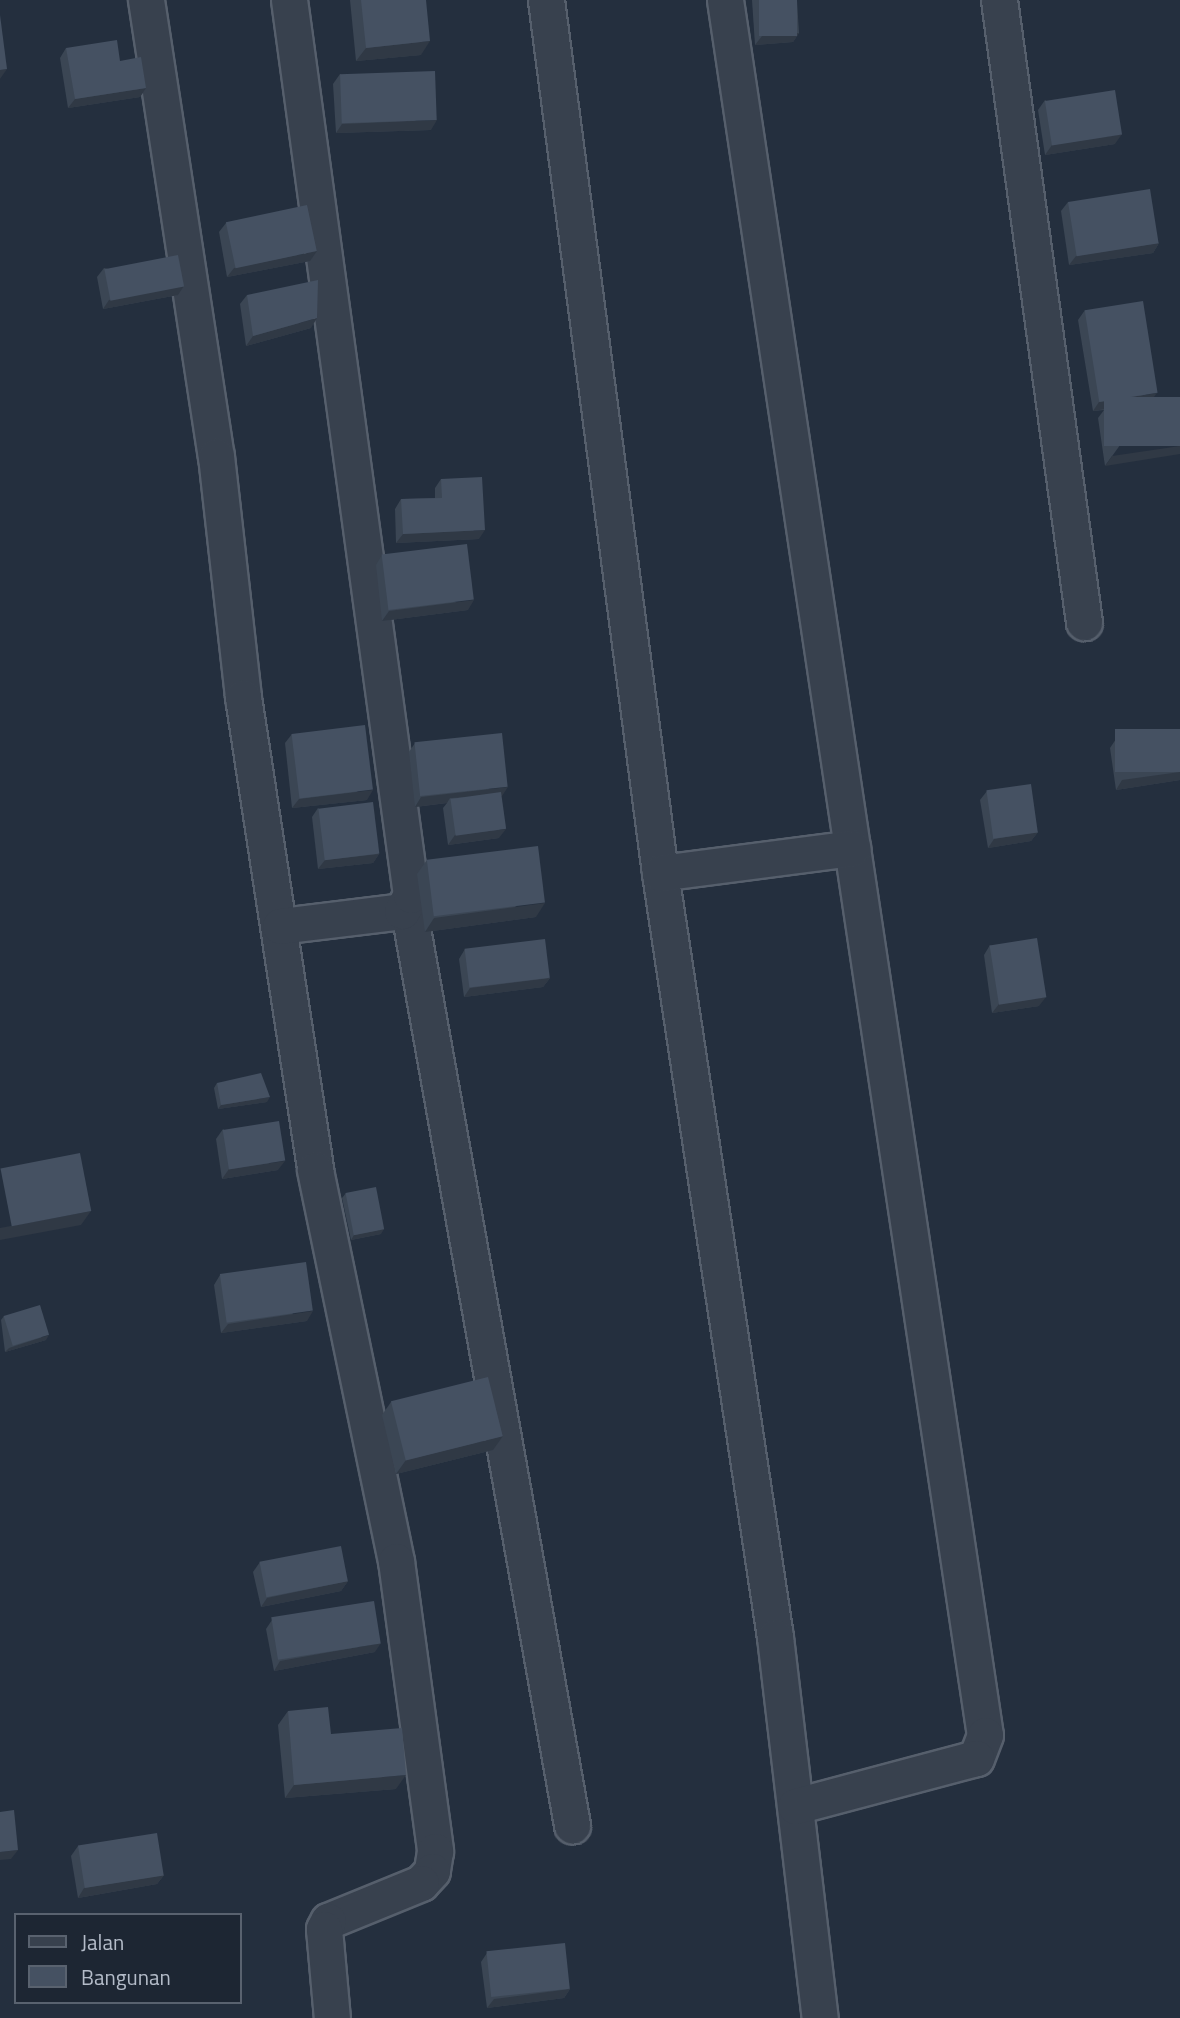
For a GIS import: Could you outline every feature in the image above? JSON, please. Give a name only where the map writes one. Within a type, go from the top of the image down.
[{"type":"street","points":[[146,0],[216,456],[243,697],[280,926],[315,1170],[396,1561],[435,1851],[432,1871],[421,1884],[328,1921],[324,1929],[332,2018]]},
{"type":"street","points":[[289,0],[411,878],[408,906],[572,1825]]},
{"type":"street","points":[[546,0],[660,873],[775,1637],[820,2018]]},
{"type":"street","points":[[725,0],[985,1735],[976,1758],[795,1806]]},
{"type":"street","points":[[999,0],[1084,622]]},
{"type":"street","points":[[660,873],[852,848]]},
{"type":"street","points":[[280,926],[402,911],[408,906]]},
{"type":"building","points":[[361,0],[426,0],[430,41],[366,48]]},
{"type":"building","points":[[759,0],[797,0],[797,36],[759,36]]},
{"type":"building","points":[[0,15],[7,69],[0,70]]},
{"type":"building","points":[[117,40],[120,61],[141,57],[146,88],[75,99],[66,48]]},
{"type":"building","points":[[435,71],[437,120],[342,123],[340,74]]},
{"type":"building","points":[[1115,90],[1122,134],[1052,146],[1045,101]]},
{"type":"building","points":[[1150,189],[1159,243],[1077,256],[1068,202]]},
{"type":"building","points":[[307,205],[317,251],[236,268],[226,222]]},
{"type":"building","points":[[178,255],[184,286],[110,301],[104,269]]},
{"type":"building","points":[[318,280],[317,318],[253,336],[247,295]]},
{"type":"building","points":[[1143,301],[1158,393],[1099,402],[1085,310]]},
{"type":"building","points":[[1104,397],[1180,397],[1180,446],[1104,446]]},
{"type":"building","points":[[482,477],[485,530],[403,534],[401,499],[442,498],[441,479]]},
{"type":"building","points":[[467,544],[474,600],[388,610],[382,554]]},
{"type":"building","points":[[365,725],[373,790],[299,799],[292,734]]},
{"type":"building","points":[[1115,729],[1180,729],[1180,772],[1115,772]]},
{"type":"building","points":[[502,733],[508,787],[420,796],[414,742]]},
{"type":"building","points":[[1031,784],[1038,833],[993,839],[986,790]]},
{"type":"building","points":[[501,792],[506,829],[456,836],[450,799]]},
{"type":"building","points":[[373,802],[379,854],[325,860],[318,809]]},
{"type":"building","points":[[538,846],[545,903],[434,916],[427,860]]},
{"type":"building","points":[[1037,938],[1046,997],[999,1005],[990,946]]},
{"type":"building","points":[[545,939],[550,978],[469,988],[465,949]]},
{"type":"building","points":[[261,1073],[270,1097],[221,1105],[217,1083]]},
{"type":"building","points":[[279,1121],[285,1161],[229,1169],[223,1130]]},
{"type":"building","points":[[80,1153],[91,1211],[12,1226],[0,1168]]},
{"type":"building","points":[[376,1187],[384,1229],[354,1235],[346,1193]]},
{"type":"building","points":[[306,1262],[313,1311],[227,1323],[220,1274]]},
{"type":"building","points":[[40,1305],[49,1335],[13,1346],[4,1316]]},
{"type":"building","points":[[488,1377],[503,1436],[406,1460],[391,1401]]},
{"type":"building","points":[[341,1546],[348,1581],[266,1597],[260,1562]]},
{"type":"building","points":[[374,1601],[381,1643],[278,1660],[271,1617]]},
{"type":"building","points":[[328,1707],[331,1734],[402,1728],[406,1775],[294,1785],[288,1711]]},
{"type":"building","points":[[14,1810],[18,1850],[0,1852],[0,1812]]},
{"type":"building","points":[[157,1833],[164,1875],[85,1888],[78,1846]]},
{"type":"building","points":[[565,1943],[570,1989],[491,1997],[486,1951]]}]
